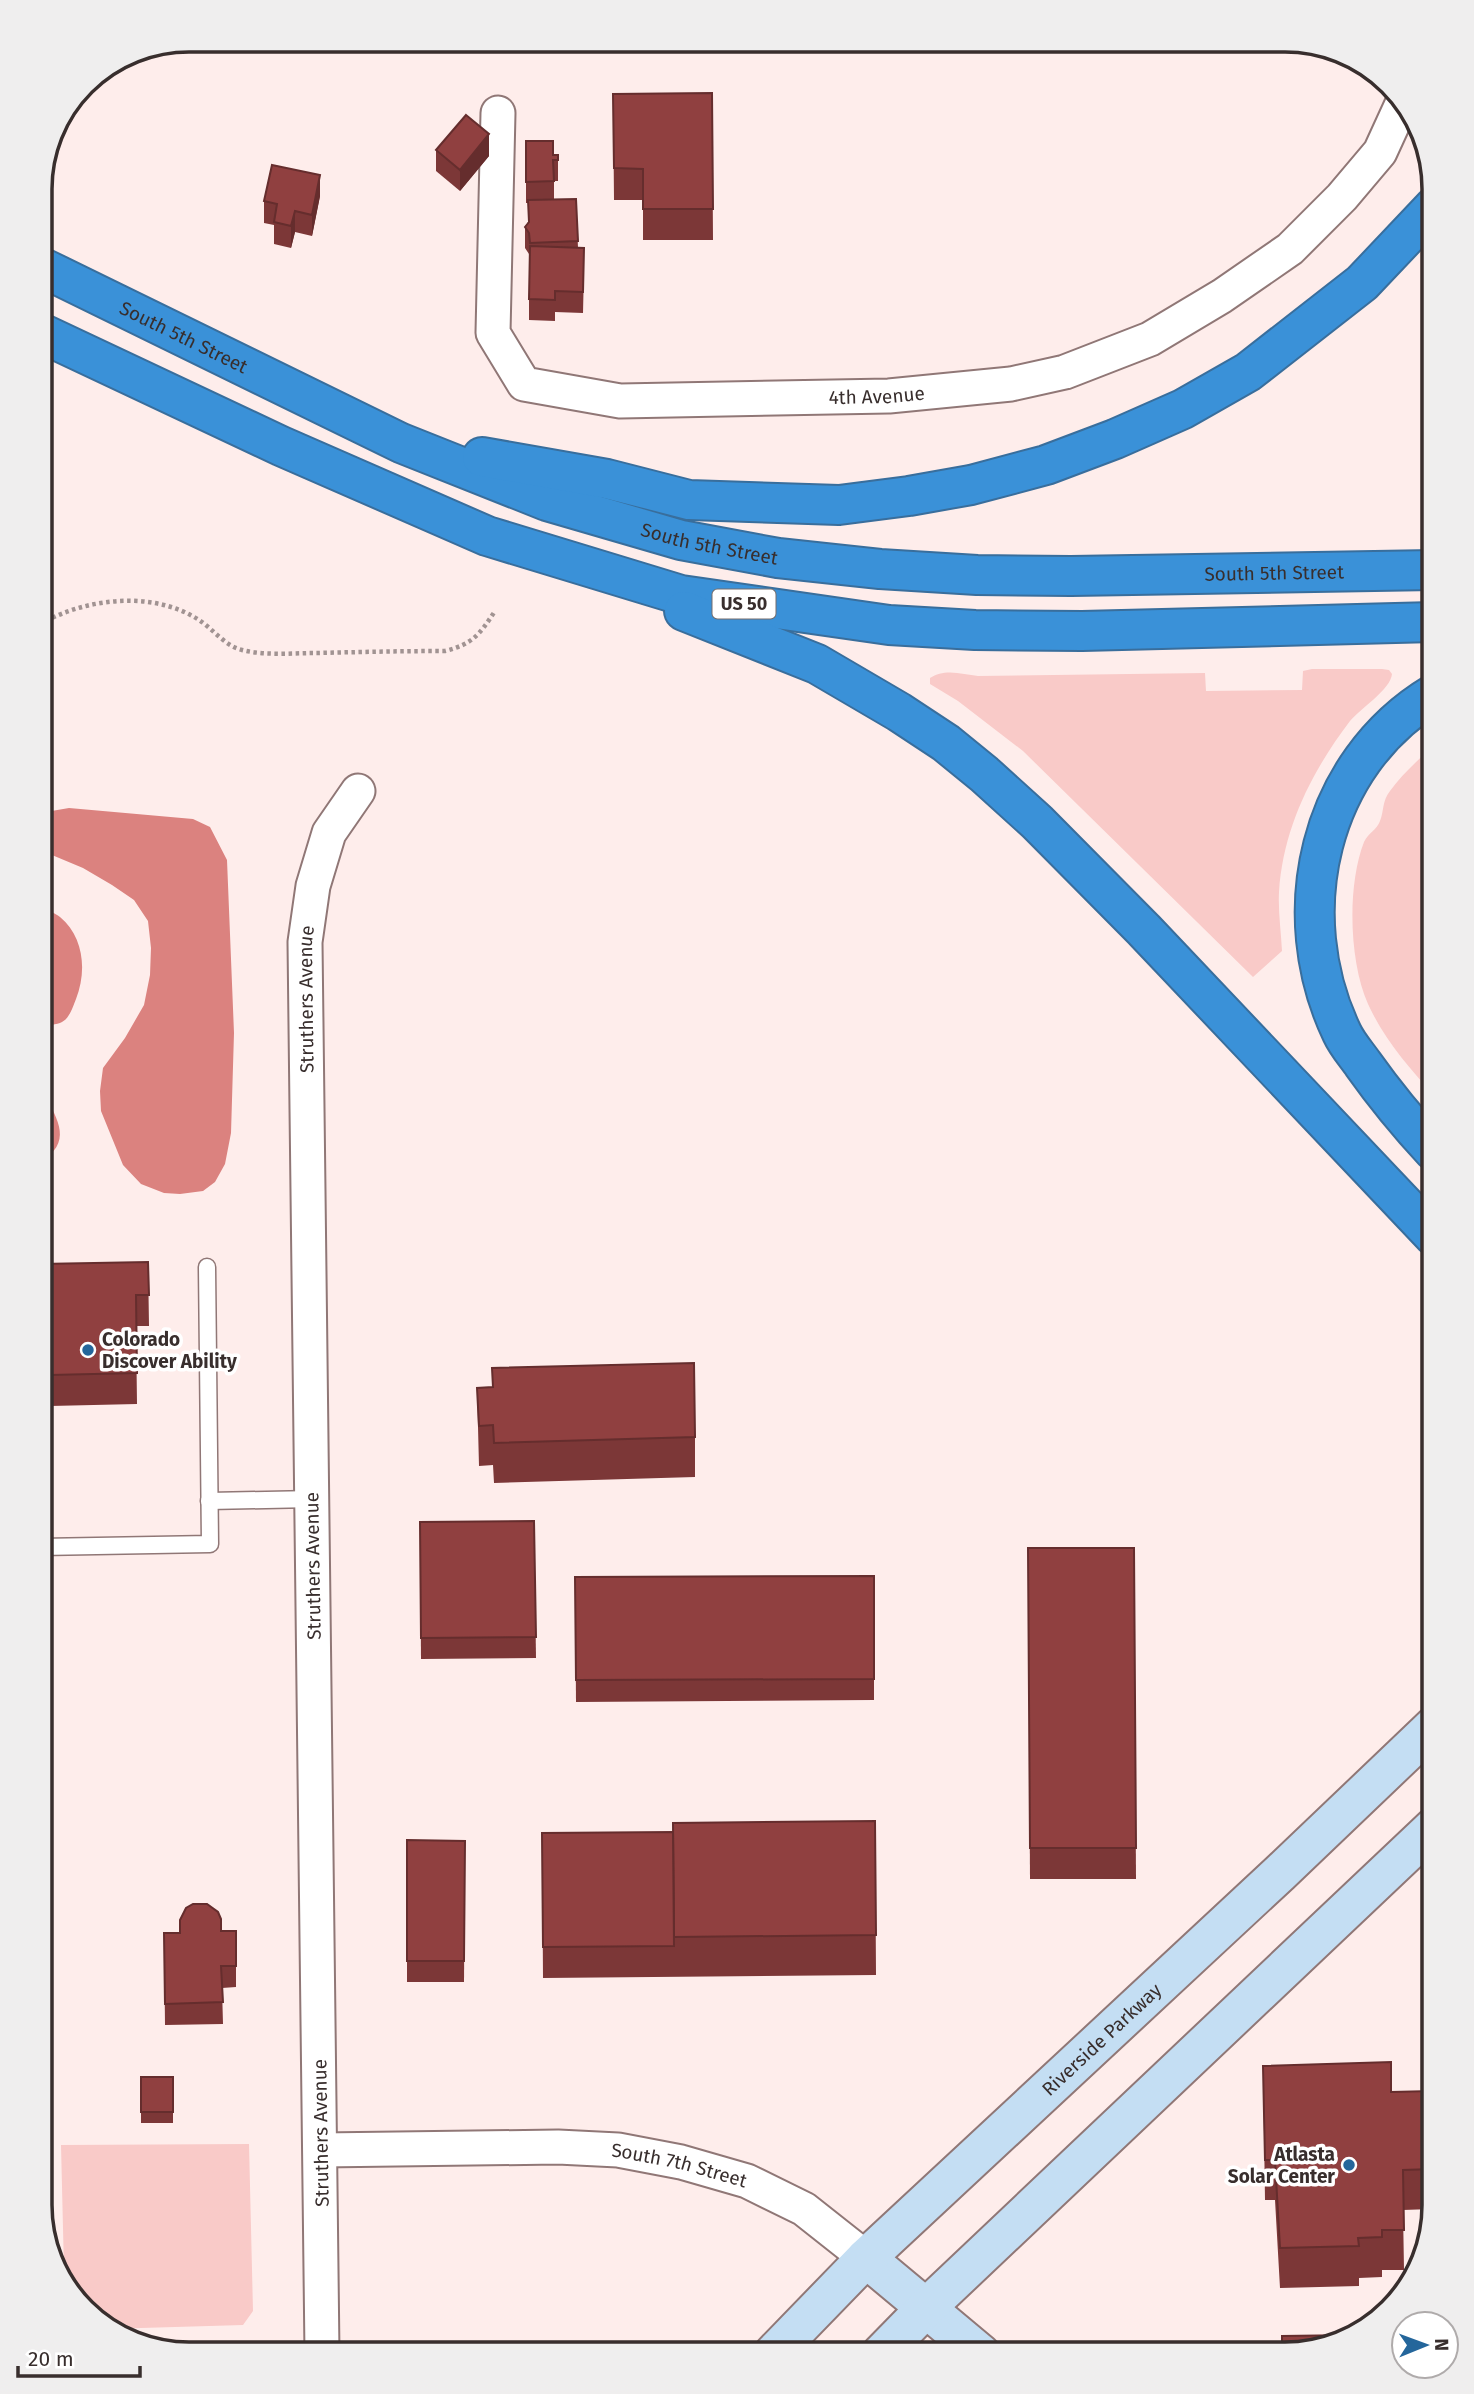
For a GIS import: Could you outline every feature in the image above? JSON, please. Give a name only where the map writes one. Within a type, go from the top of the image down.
[{"type":"highway","points":[[401,443],[607,479],[689,500],[839,505],[971,485],[1046,465],[1115,439],[1183,409],[1248,372],[1362,283],[1422,220]]},
{"type":"highway","name":"South 5th Street","points":[[53,273],[401,443],[547,501],[681,540],[778,558],[880,569],[977,575],[1422,570]]},
{"type":"highway","name":"US 50","points":[[53,339],[294,452],[487,536],[681,595],[888,625],[975,630],[1082,631],[1422,622]]},
{"type":"highway","points":[[533,550],[817,664],[946,743],[984,774],[1056,841],[1422,1223]]},
{"type":"highway","points":[[1422,702],[1379,737],[1348,780],[1327,827],[1316,877],[1314,930],[1325,989],[1343,1036],[1389,1101],[1422,1138]]},
{"type":"main road","name":"Riverside Parkway","points":[[785,2342],[866,2258],[1422,1738]]},
{"type":"main road","points":[[893,2342],[1422,1838]]},
{"type":"main road","name":"South 7th Street","points":[[866,2258],[966,2342]]},
{"type":"street","name":"4th Avenue","points":[[498,113],[493,333],[524,384],[620,401],[889,396],[1012,384],[1077,367],[1150,339],[1222,296],[1290,249],[1342,197],[1380,152],[1398,113]]},
{"type":"street","name":"Struthers Avenue","points":[[322,2341],[305,942],[313,886],[329,833],[358,791]]},
{"type":"street","name":"South 7th Street","points":[[321,2150],[558,2147],[618,2150],[681,2162],[747,2181],[804,2209],[866,2258]]},
{"type":"lane","points":[[52,1547],[210,1544],[207,1267]]},
{"type":"lane","points":[[209,1502],[313,1499]]},
{"type":"path","points":[[53,618],[77,607],[139,601],[172,607],[199,620],[240,650],[274,654],[445,651],[464,646],[480,634],[495,611]]},
{"type":"shaded area","points":[[1382,669],[1389,670],[1392,674],[1386,686],[1350,721],[1336,740],[1302,801],[1286,845],[1282,868],[1279,899],[1282,951],[1253,977],[1023,751],[958,701],[930,684],[930,678],[947,672],[978,676],[1205,673],[1206,691],[1302,690],[1303,671]]},
{"type":"shaded area","points":[[1422,756],[1422,1082],[1389,1041],[1368,1004],[1357,967],[1352,923],[1355,880],[1364,842],[1379,824],[1390,791]]},
{"type":"shaded area","points":[[69,808],[193,819],[210,827],[227,860],[234,1033],[231,1133],[225,1164],[215,1182],[203,1191],[164,1193],[141,1184],[123,1165],[101,1111],[103,1068],[144,1005],[150,975],[148,921],[134,900],[83,868],[53,855],[53,811]]},
{"type":"shaded area","points":[[53,913],[68,925],[74,934],[79,944],[82,966],[76,999],[69,1015],[60,1023],[53,1024]]},
{"type":"shaded area","points":[[53,1111],[60,1131],[57,1147],[53,1152]]},
{"type":"shaded area","points":[[249,2144],[253,2311],[243,2325],[132,2328],[99,2308],[76,2281],[64,2257],[61,2145]]},
{"type":"building","points":[[712,93],[713,209],[643,209],[643,169],[614,168],[613,94]]},
{"type":"building","points":[[466,115],[489,134],[460,170],[436,150]]},
{"type":"building","points":[[526,141],[553,141],[553,155],[558,155],[558,160],[553,160],[554,181],[526,182]]},
{"type":"building","points":[[272,165],[320,175],[312,215],[295,211],[291,226],[274,222],[277,204],[264,201]]},
{"type":"building","points":[[576,199],[578,241],[530,243],[525,227],[529,222],[528,200]]},
{"type":"building","points":[[530,246],[584,248],[583,292],[555,291],[555,300],[529,299]]},
{"type":"building","name":"Colorado Discover Ability","points":[[148,1262],[149,1295],[136,1295],[137,1373],[52,1375],[52,1264]]},
{"type":"building","points":[[694,1363],[695,1437],[494,1443],[493,1425],[479,1426],[477,1388],[493,1387],[492,1368]]},
{"type":"building","points":[[534,1521],[536,1637],[421,1638],[420,1522]]},
{"type":"building","points":[[1028,1548],[1134,1548],[1136,1848],[1030,1848]]},
{"type":"building","points":[[874,1576],[874,1679],[576,1680],[575,1577]]},
{"type":"building","points":[[875,1821],[876,1935],[674,1937],[673,1823]]},
{"type":"building","points":[[673,1832],[674,1946],[543,1947],[542,1833]]},
{"type":"building","points":[[407,1840],[465,1841],[464,1961],[407,1961]]},
{"type":"building","points":[[193,1904],[207,1904],[218,1912],[221,1931],[236,1931],[236,1966],[221,1966],[223,2002],[165,2004],[164,1933],[180,1933],[180,1920],[186,1908]]},
{"type":"building","name":"Atlasta Solar Center","points":[[1391,2062],[1391,2092],[1422,2091],[1422,2169],[1403,2170],[1404,2230],[1382,2230],[1382,2237],[1358,2238],[1359,2246],[1280,2248],[1275,2160],[1265,2160],[1263,2066]]},
{"type":"building","points":[[141,2077],[173,2077],[173,2112],[141,2112]]},
{"type":"building","points":[[1325,2335],[1285,2342],[1282,2342],[1282,2336]]},
{"type":"place","name":"Colorado Discover Ability","points":[[88,1350]]},
{"type":"place","name":"Atlasta Solar Center","points":[[1349,2165]]}]
